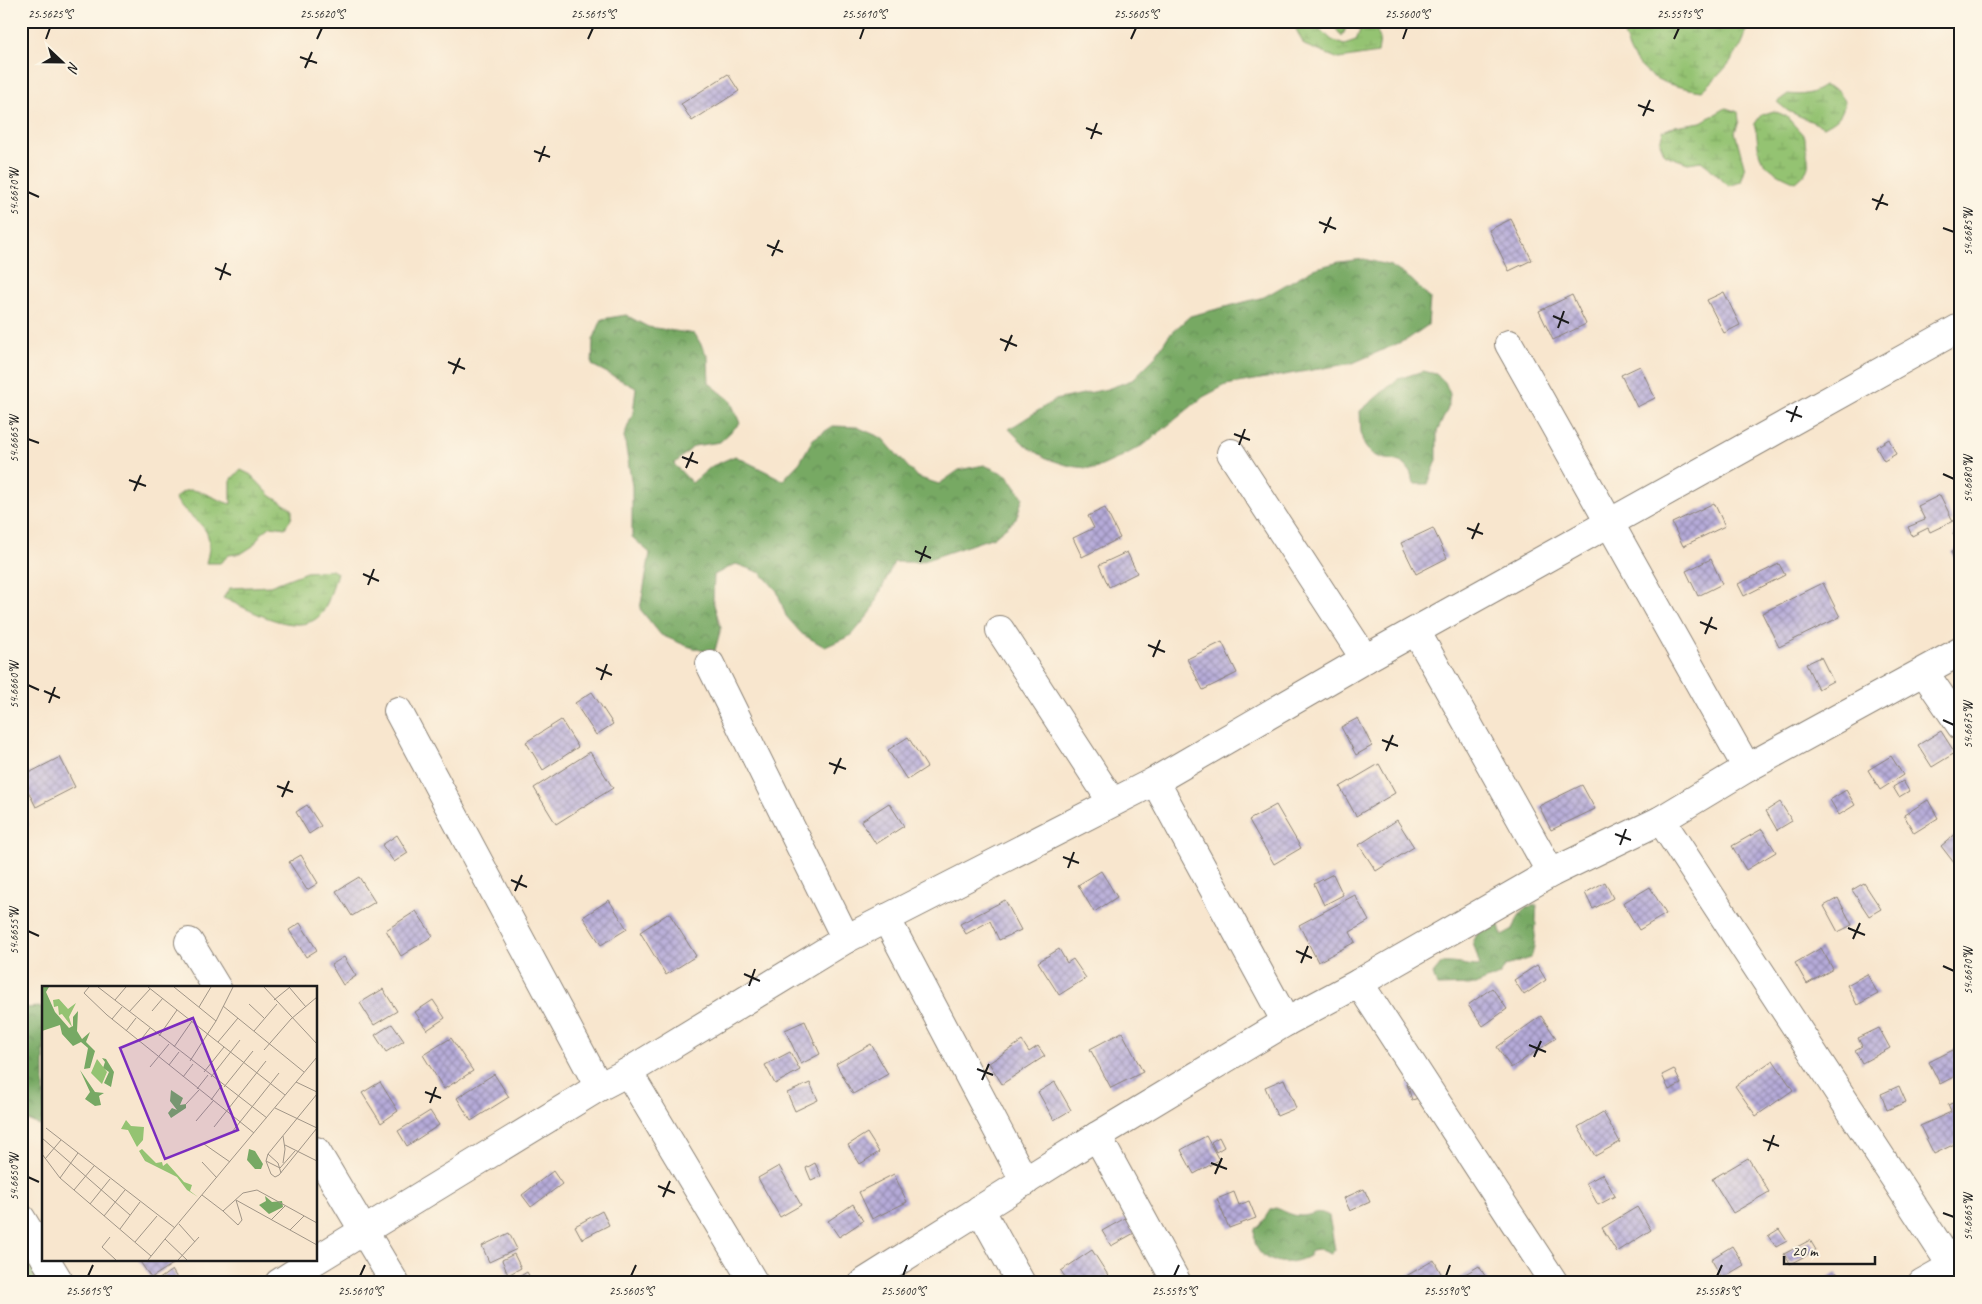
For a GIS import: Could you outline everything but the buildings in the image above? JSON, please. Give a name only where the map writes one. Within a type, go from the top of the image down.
[{"type":"street","points":[[318,1259],[846,939],[1155,781],[1365,659],[1960,329]]},
{"type":"street","points":[[1509,344],[1747,768]]},
{"type":"street","points":[[1230,453],[1365,659]]},
{"type":"street","points":[[1000,630],[1112,802]]},
{"type":"street","points":[[1416,631],[1551,873]]},
{"type":"street","points":[[863,1283],[1097,1136],[1286,1022],[1359,983],[1551,873],[1660,820],[1747,768],[1961,651]]},
{"type":"street","points":[[710,664],[846,939]]},
{"type":"street","points":[[1924,672],[1961,726]]},
{"type":"street","points":[[398,711],[599,1087]]},
{"type":"street","points":[[1155,781],[1286,1022]]},
{"type":"street","points":[[1660,820],[1956,1264],[1922,1283]]},
{"type":"street","points":[[886,918],[1025,1182]]},
{"type":"street","points":[[189,942],[216,986]]},
{"type":"street","points":[[1359,983],[1554,1283]]},
{"type":"street","points":[[628,1072],[754,1283]]},
{"type":"street","points":[[1097,1136],[1178,1283]]},
{"type":"street","points":[[318,1154],[395,1283]]},
{"type":"street","points":[[980,1209],[1021,1283]]},
{"type":"street","points":[[21,1218],[42,1253]]},
{"type":"street","points":[[47,1262],[60,1283]]},
{"type":"street","points":[[279,1283],[313,1262]]},
{"type":"green space","points":[[1292,21],[1310,21],[1332,40],[1344,45],[1356,41],[1360,30],[1348,24],[1342,37],[1334,26],[1333,21],[1373,21],[1380,39],[1378,53],[1339,59],[1304,45]]},
{"type":"green space","points":[[1620,21],[1746,21],[1746,30],[1743,40],[1732,60],[1702,91],[1673,85],[1647,73],[1632,54]]},
{"type":"green space","points":[[1824,86],[1838,91],[1845,101],[1838,117],[1824,127],[1788,111],[1777,102],[1788,94],[1807,94]]},
{"type":"green space","points":[[1726,108],[1738,112],[1739,121],[1735,132],[1745,169],[1741,182],[1729,186],[1701,161],[1688,163],[1665,155],[1660,143],[1663,131],[1675,126],[1701,122]]},
{"type":"green space","points":[[1774,111],[1786,116],[1805,137],[1808,166],[1796,182],[1779,174],[1764,163],[1759,152],[1754,125],[1761,115]]},
{"type":"green space","points":[[1364,259],[1391,266],[1412,280],[1430,298],[1428,325],[1408,339],[1353,363],[1226,385],[1203,397],[1145,444],[1095,469],[1070,466],[1048,459],[1026,446],[1009,429],[1055,400],[1107,389],[1132,380],[1154,358],[1169,335],[1190,316],[1264,297],[1313,269],[1339,262]]},
{"type":"green space","points":[[626,315],[648,327],[695,334],[708,357],[709,383],[730,400],[740,423],[720,442],[694,446],[674,464],[692,483],[712,466],[735,456],[783,480],[800,462],[813,439],[833,426],[857,427],[882,438],[917,477],[939,484],[959,470],[984,465],[1007,475],[1023,497],[1016,519],[994,537],[920,562],[894,562],[871,612],[852,635],[825,647],[802,634],[786,616],[777,591],[761,573],[736,564],[714,575],[713,601],[721,628],[714,654],[687,646],[661,635],[640,609],[650,553],[632,537],[632,486],[624,436],[633,413],[636,388],[592,365],[593,340],[602,319]]},
{"type":"green space","points":[[1423,371],[1436,374],[1445,382],[1450,394],[1448,408],[1437,432],[1437,460],[1428,484],[1414,484],[1411,473],[1401,462],[1374,455],[1364,445],[1360,411],[1398,379]]},
{"type":"green space","points":[[241,470],[251,475],[271,496],[292,509],[292,517],[285,528],[271,526],[261,534],[253,546],[242,553],[229,555],[220,563],[206,563],[209,539],[206,532],[175,498],[190,490],[202,492],[231,504],[231,479]]},
{"type":"green space","points":[[332,570],[337,573],[324,610],[315,619],[303,624],[290,624],[276,620],[223,598],[230,588],[270,586],[306,572]]},
{"type":"green space","points":[[1537,905],[1535,939],[1531,958],[1506,966],[1499,975],[1475,985],[1437,986],[1433,974],[1442,963],[1480,966],[1473,942],[1487,922],[1499,925],[1502,936],[1513,930],[1518,917],[1526,907]]},
{"type":"green space","points":[[42,1007],[42,1126],[27,1120],[21,1109],[21,1008]]},
{"type":"green space","points":[[1276,1208],[1298,1216],[1317,1212],[1329,1216],[1335,1250],[1331,1254],[1319,1249],[1312,1250],[1309,1256],[1290,1262],[1271,1260],[1263,1256],[1255,1240],[1255,1229],[1260,1226],[1270,1210]]},
{"type":"green space","points":[[21,1241],[34,1250],[38,1277],[43,1283],[28,1283],[21,1277]]}]
